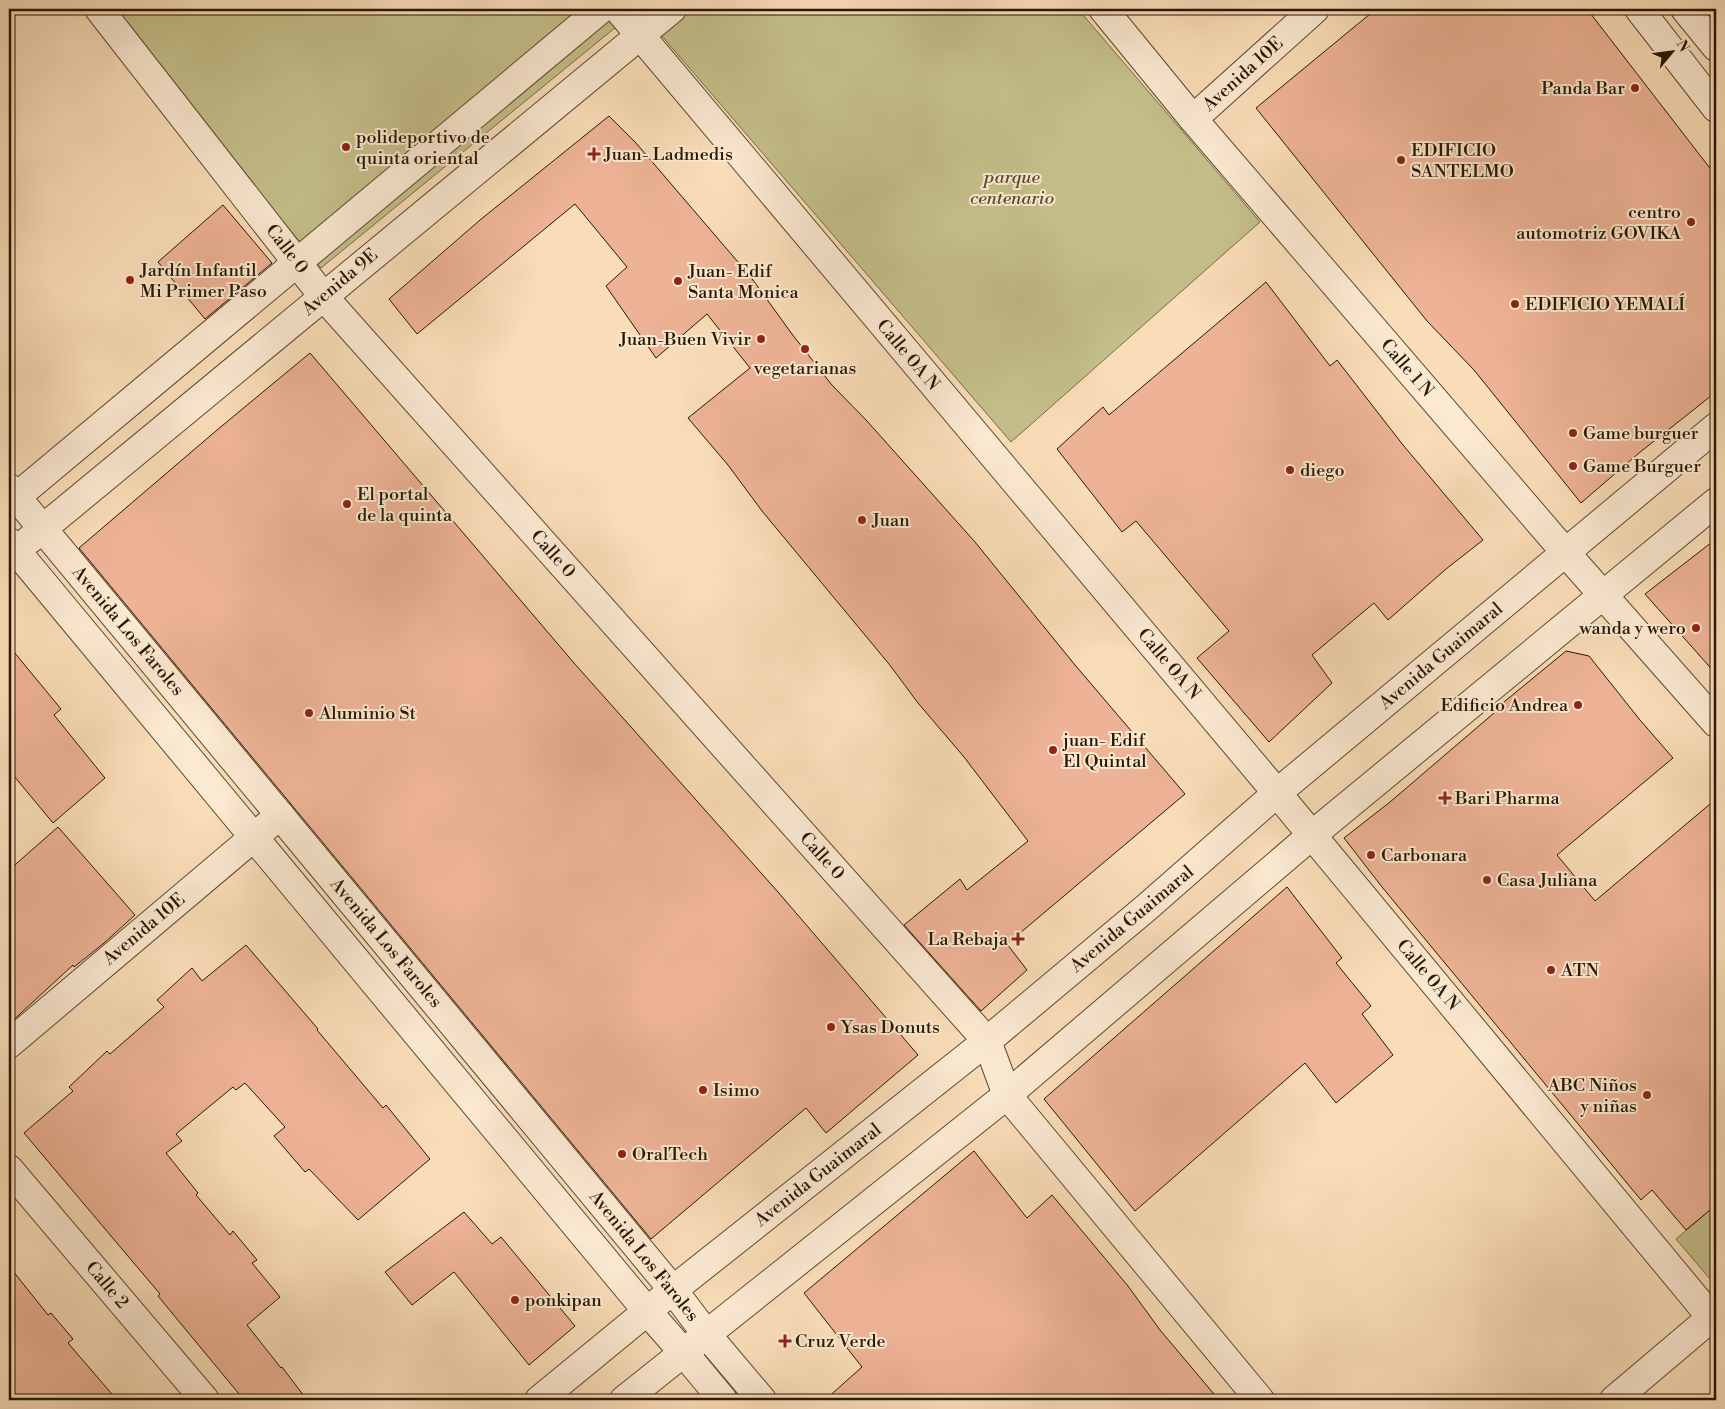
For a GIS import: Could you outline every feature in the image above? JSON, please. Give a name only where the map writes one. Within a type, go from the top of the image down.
[{"type":"street","name":"Calle 0","points":[[99,9],[324,296],[987,1041],[1007,1095],[1260,1400]]},
{"type":"street","points":[[11,496],[298,263],[601,9]]},
{"type":"street","name":"Calle 0A N","points":[[618,9],[1278,793],[1714,1320]]},
{"type":"street","name":"Avenida 9E","points":[[11,550],[42,528],[672,9]]},
{"type":"street","name":"Calle 1 N","points":[[1103,9],[1193,119],[1565,552],[1716,723]]},
{"type":"street","name":"Avenida 10E","points":[[1193,119],[1315,9]]},
{"type":"street","points":[[1639,9],[1716,108]]},
{"type":"street","points":[[1685,9],[1716,47]]},
{"type":"street","name":"Avenida Guaimaral","points":[[539,1400],[673,1290],[987,1041],[1146,908],[1278,793],[1716,426]]},
{"type":"street","name":"Avenida Los Faroles","points":[[11,496],[42,528],[762,1400]]},
{"type":"street","points":[[624,1400],[1007,1095],[1312,835],[1716,502]]},
{"type":"street","name":"Avenida Los Faroles","points":[[11,550],[254,836],[646,1312],[684,1353],[723,1400]]},
{"type":"street","name":"Avenida 10E","points":[[9,1044],[280,815]]},
{"type":"street","name":"Calle 2","points":[[9,1169],[205,1400]]},
{"type":"street","points":[[1614,1400],[1714,1320]]},
{"type":"green space","name":"polideportivo de quinta oriental","points":[[110,9],[638,9],[321,268]]},
{"type":"green space","name":"parque centenario","points":[[692,9],[1078,9],[1260,222],[1011,442],[661,35]]},
{"type":"green space","points":[[1716,1205],[1716,1286],[1676,1239]]},
{"type":"building","points":[[1376,9],[1587,9],[1716,176],[1716,392],[1639,453],[1581,503],[1474,370],[1427,321],[1256,108]]},
{"type":"building","points":[[609,116],[636,143],[750,276],[831,384],[867,421],[975,542],[1075,665],[1185,794],[1007,944],[1027,970],[981,1011],[904,925],[960,879],[967,890],[1028,841],[964,757],[918,703],[889,664],[762,511],[728,465],[688,418],[750,368],[707,314],[656,358],[606,286],[627,267],[575,204],[417,334],[389,299],[480,220]]},
{"type":"building","points":[[223,205],[272,263],[205,319],[158,262]]},
{"type":"building","points":[[1266,282],[1330,366],[1337,360],[1403,445],[1483,540],[1446,569],[1388,620],[1374,603],[1312,655],[1332,683],[1269,742],[1197,658],[1229,631],[1136,521],[1122,532],[1057,449],[1103,407],[1109,415]]},
{"type":"building","points":[[310,353],[574,663],[778,892],[918,1055],[826,1133],[806,1108],[651,1239],[79,548]]},
{"type":"building","name":"wanda y wero","points":[[1716,539],[1716,674],[1645,594]]},
{"type":"building","points":[[9,646],[61,709],[54,715],[105,778],[53,823],[9,770]]},
{"type":"building","points":[[1566,651],[1589,656],[1673,758],[1557,855],[1595,901],[1716,799],[1716,1205],[1686,1230],[1652,1190],[1641,1200],[1382,887],[1344,838],[1390,802],[1494,713],[1493,711]]},
{"type":"building","points":[[58,827],[135,915],[104,943],[74,967],[73,965],[9,1024],[9,870]]},
{"type":"building","points":[[1287,887],[1342,958],[1336,963],[1371,1006],[1362,1014],[1393,1055],[1336,1103],[1305,1063],[1135,1211],[1044,1099]]},
{"type":"building","points":[[246,945],[383,1108],[386,1105],[430,1159],[358,1220],[309,1169],[305,1172],[274,1136],[285,1127],[245,1083],[236,1090],[233,1087],[176,1134],[182,1141],[166,1153],[198,1193],[196,1195],[230,1235],[233,1231],[257,1260],[252,1263],[280,1297],[247,1325],[307,1400],[244,1400],[158,1296],[160,1294],[24,1133],[73,1091],[69,1087],[107,1051],[110,1054],[164,1007],[157,1000],[192,968],[202,981]]},
{"type":"building","points":[[974,1151],[1027,1218],[1052,1195],[1128,1286],[1160,1330],[1219,1400],[825,1400],[862,1367],[804,1293]]},
{"type":"building","name":"ponkipan","points":[[464,1212],[492,1244],[501,1237],[575,1326],[529,1365],[454,1272],[412,1305],[385,1272]]},
{"type":"building","points":[[9,1266],[48,1315],[51,1313],[73,1339],[68,1343],[117,1400],[9,1400]]},
{"type":"place","name":"Panda Bar","points":[[1635,88]]},
{"type":"place","name":"polideportivo de quinta oriental","points":[[346,147]]},
{"type":"place","name":"Juan- Ladmedis","points":[[594,154]]},
{"type":"place","name":"EDIFICIO SANTELMO","points":[[1401,160]]},
{"type":"place","name":"centro automotriz GOVIKA","points":[[1691,222]]},
{"type":"place","name":"Jardín Infantil Mi Primer Paso","points":[[130,280]]},
{"type":"place","name":"Juan- Edif Santa Monica","points":[[678,281]]},
{"type":"place","name":"EDIFICIO YEMALÍ","points":[[1515,304]]},
{"type":"place","name":"Juan-Buen Vivir","points":[[761,339]]},
{"type":"place","name":"vegetarianas","points":[[805,349]]},
{"type":"place","name":"Game burguer","points":[[1573,433]]},
{"type":"place","name":"Game Burguer","points":[[1573,466]]},
{"type":"place","name":"diego","points":[[1290,470]]},
{"type":"place","name":"El portal de la quinta","points":[[347,504]]},
{"type":"place","name":"Juan","points":[[862,520]]},
{"type":"place","name":"wanda y wero","points":[[1696,628]]},
{"type":"place","name":"Edificio Andrea","points":[[1578,705]]},
{"type":"place","name":"Aluminio St","points":[[309,713]]},
{"type":"place","name":"juan- Edif El Quintal","points":[[1053,750]]},
{"type":"place","name":"Bari Pharma","points":[[1445,798]]},
{"type":"place","name":"Carbonara","points":[[1371,855]]},
{"type":"place","name":"Casa Juliana","points":[[1487,880]]},
{"type":"place","name":"La Rebaja","points":[[1018,939]]},
{"type":"place","name":"ATN","points":[[1551,970]]},
{"type":"place","name":"Ysas Donuts","points":[[831,1027]]},
{"type":"place","name":"Isimo","points":[[703,1090]]},
{"type":"place","name":"ABC Niños y niñas","points":[[1647,1095]]},
{"type":"place","name":"OralTech","points":[[622,1154]]},
{"type":"place","name":"ponkipan","points":[[515,1300]]},
{"type":"place","name":"Cruz Verde","points":[[785,1341]]}]
